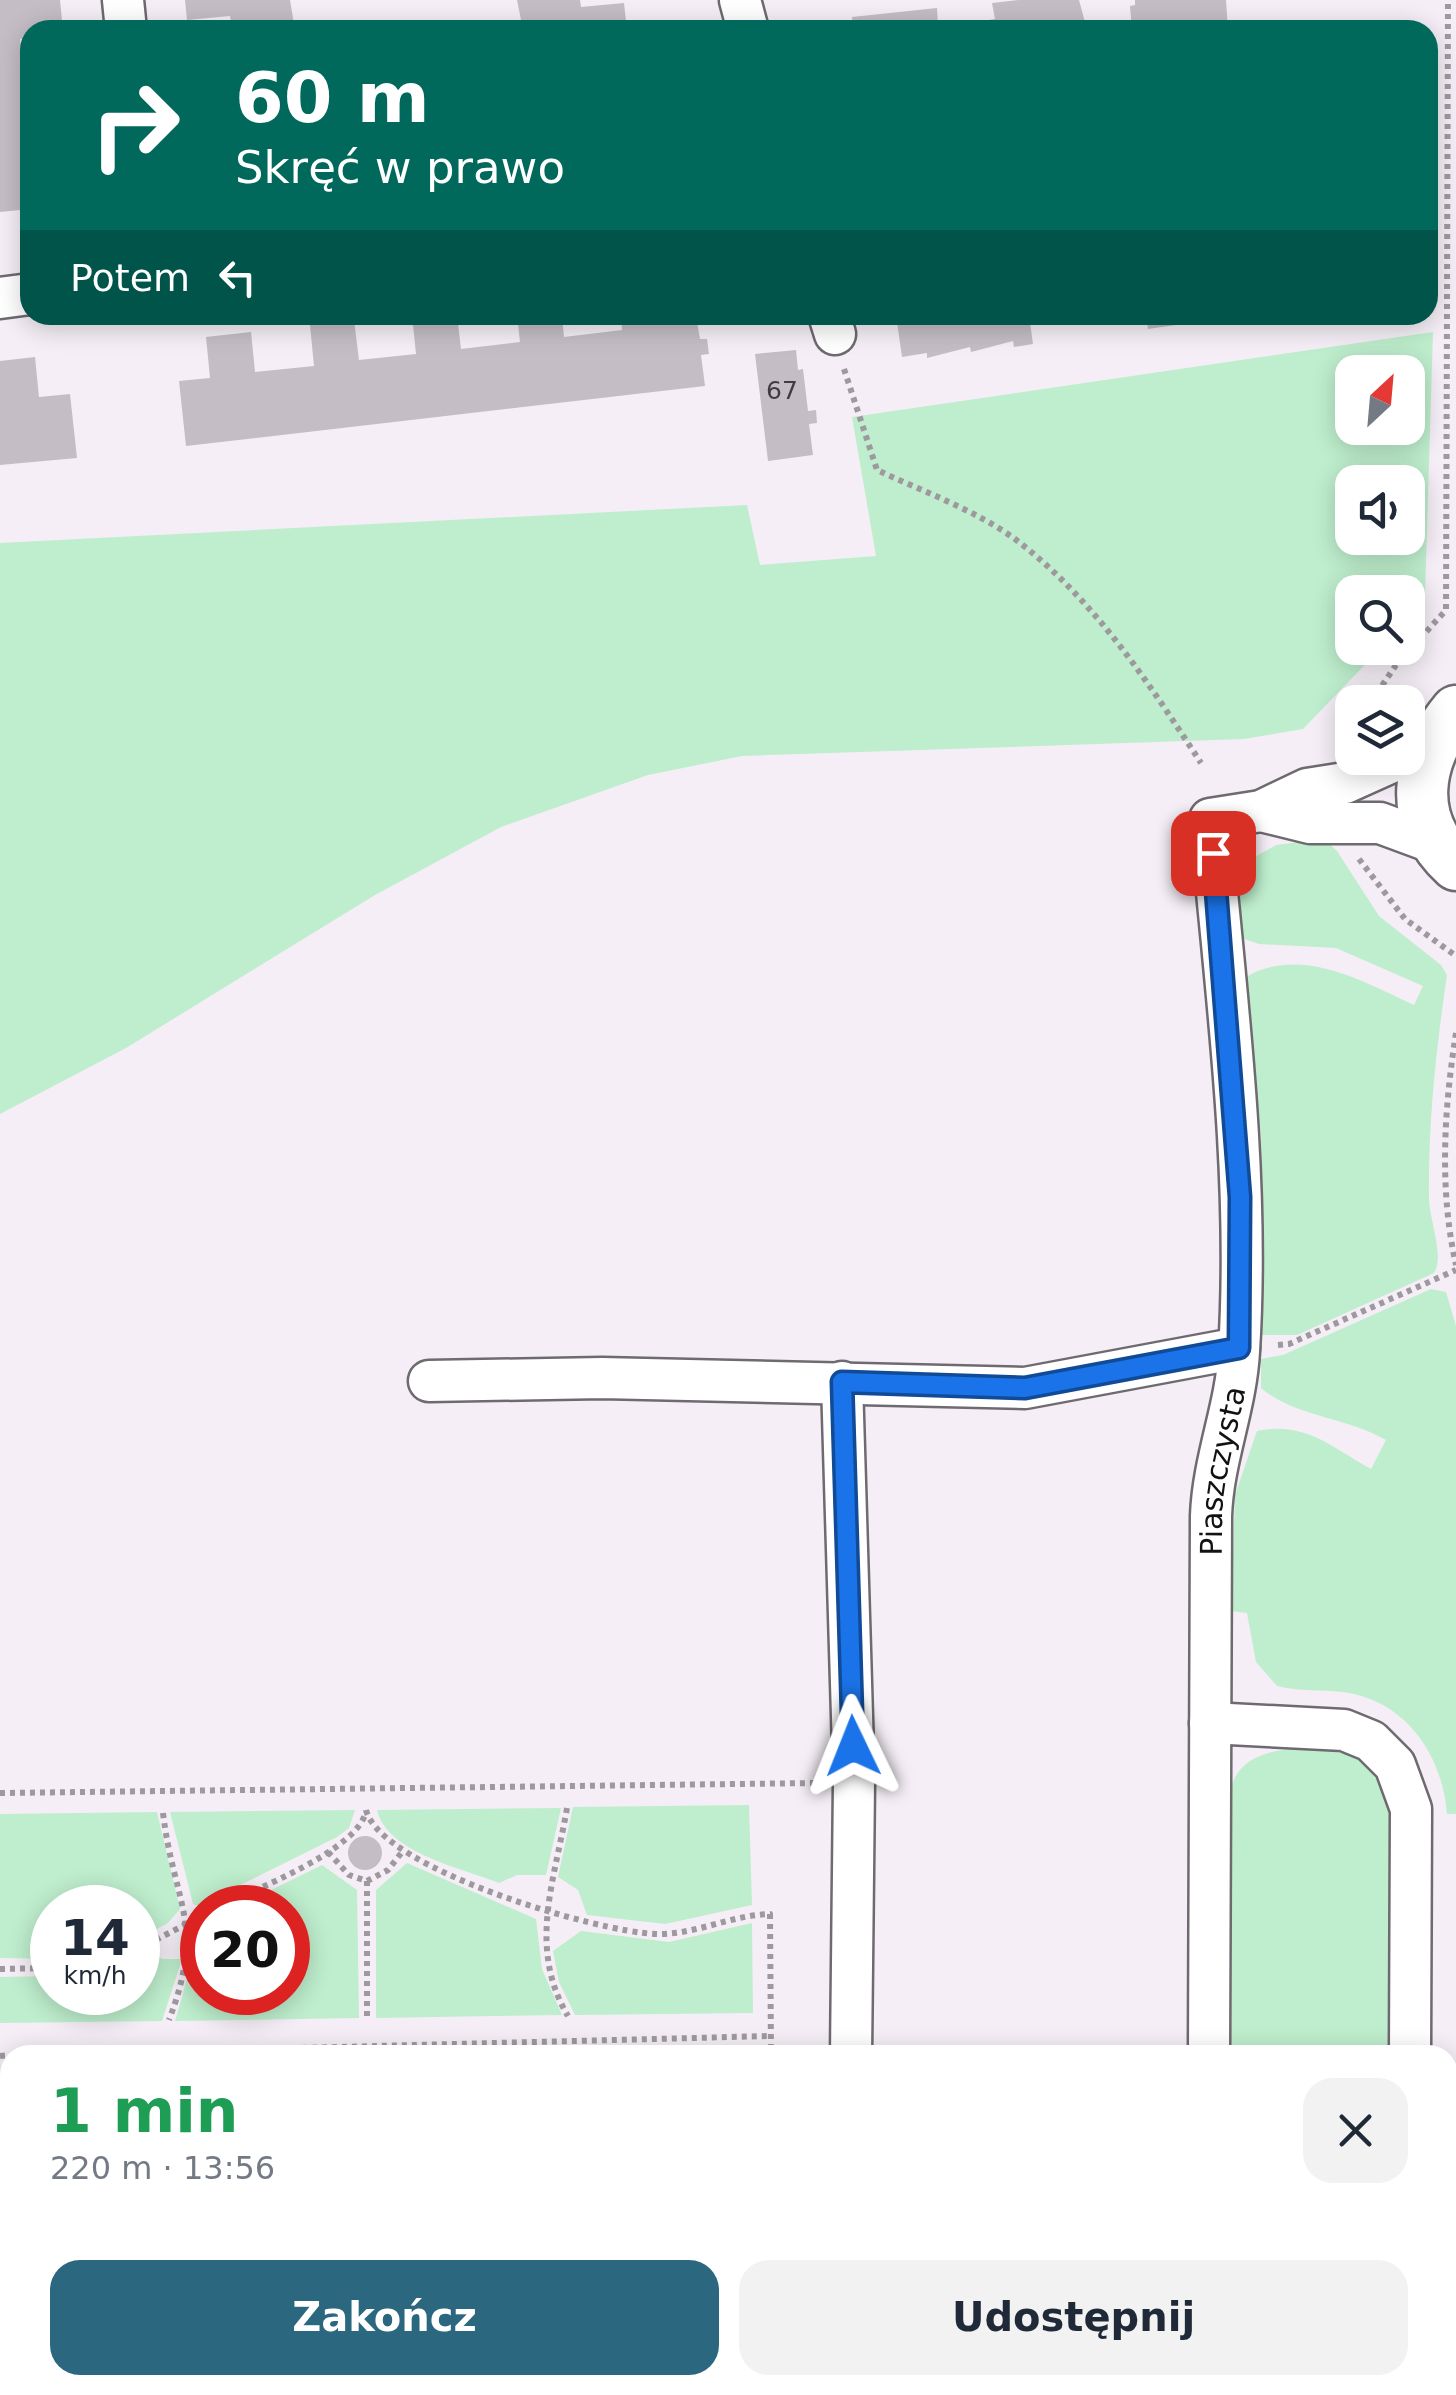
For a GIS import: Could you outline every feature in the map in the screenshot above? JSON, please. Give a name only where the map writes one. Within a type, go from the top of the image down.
[{"type":"main road","points":[[1445,727],[1420,791],[1422,810],[1446,854]]},
{"type":"street","name":"Piaszczysta","points":[[1208,2045],[1212,1495],[1234,1394],[1239,1348],[1240,1197],[1210,820],[1261,811],[1307,789],[1346,783],[1387,767],[1445,727]]},
{"type":"street","name":"Piaszczysta","points":[[1261,811],[1310,823],[1380,823],[1446,854]]},
{"type":"street","points":[[429,1382],[842,1382],[1025,1388],[1239,1348]]},
{"type":"street","points":[[842,1382],[854,1783],[852,2045]]},
{"type":"street","points":[[1210,1723],[1344,1730],[1371,1741],[1395,1765],[1411,1810],[1410,2045]]},
{"type":"path","points":[[1382,685],[1446,610],[1451,595],[1448,0]]},
{"type":"path","points":[[832,325],[851,398],[877,470],[1014,538],[1081,599],[1136,664],[1201,763]]},
{"type":"path","points":[[1353,845],[1385,898],[1405,919],[1456,956]]},
{"type":"path","points":[[1239,1348],[1289,1344],[1456,1268],[1446,1213],[1446,1126],[1456,1033]]},
{"type":"path","points":[[0,1793],[854,1783]]},
{"type":"path","points":[[566,1808],[546,1912],[547,1963],[568,2016]]},
{"type":"path","points":[[263,1885],[328,1852],[353,1833],[366,1810],[378,1832],[402,1852],[546,1912],[582,1922],[660,1934],[770,1914],[771,2045]]},
{"type":"path","points":[[164,1813],[180,1886]]},
{"type":"path","points":[[328,1852],[348,1875],[367,1881],[388,1870],[402,1852]]},
{"type":"path","points":[[367,1881],[367,2018]]},
{"type":"path","points":[[0,1968],[30,1968]]},
{"type":"path","points":[[168,2020],[180,1986]]},
{"type":"path","points":[[416,2045],[771,2036]]},
{"type":"green space","points":[[1433,332],[1425,595],[1425,575],[1335,575],[1335,665],[1365,665],[1345,685],[1335,685],[1335,696],[1303,729],[1244,739],[742,756],[648,775],[501,827],[375,895],[126,1048],[0,1114],[0,543],[747,505],[760,565],[876,556],[852,417]]},
{"type":"green space","points":[[1324,839],[1337,851],[1379,916],[1441,965],[1447,975],[1430,1142],[1429,1198],[1437,1266],[1434,1273],[1297,1335],[1262,1335],[1261,1136],[1246,977],[1267,968],[1310,966],[1332,970],[1414,1005],[1423,986],[1336,948],[1259,944],[1242,938],[1237,891],[1246,862],[1276,845]]},
{"type":"green space","points":[[1431,1289],[1446,1292],[1456,1326],[1456,1814],[1447,1814],[1439,1774],[1407,1723],[1374,1701],[1354,1694],[1277,1686],[1256,1662],[1247,1613],[1231,1611],[1235,1495],[1257,1431],[1304,1433],[1371,1469],[1386,1440],[1275,1398],[1261,1388],[1261,1359],[1283,1355]]},
{"type":"green space","points":[[1320,1746],[1356,1758],[1379,1783],[1389,1808],[1389,2045],[1230,2045],[1232,1785],[1246,1764],[1281,1750]]},
{"type":"green space","points":[[749,1805],[752,1905],[665,1924],[587,1915],[578,1890],[558,1877],[573,1807]]},
{"type":"green space","points":[[561,1808],[546,1875],[517,1875],[499,1883],[410,1848],[384,1825],[377,1810]]},
{"type":"green space","points":[[355,1810],[349,1828],[337,1837],[240,1885],[188,1885],[170,1812]]},
{"type":"green space","points":[[157,1812],[180,1909],[160,1927],[160,1885],[30,1885],[30,1959],[0,1958],[0,1814]]},
{"type":"green space","points":[[407,1863],[536,1919],[542,1969],[562,2015],[376,2018],[376,1890]]},
{"type":"green space","points":[[322,1865],[357,1890],[359,2018],[175,2021],[180,2003],[180,2015],[310,2015],[310,1885],[282,1885]]},
{"type":"green space","points":[[752,1923],[753,2013],[575,2015],[559,1982],[553,1951],[581,1931],[669,1942]]},
{"type":"green space","points":[[160,1957],[180,1959],[162,2021],[0,2023],[0,1977],[30,1976],[30,2015],[160,2015]]},
{"type":"building","points":[[0,0],[60,0],[62,20],[20,20],[20,210],[0,212]]},
{"type":"building","points":[[185,0],[290,0],[293,20],[231,20],[230,16],[187,20]]},
{"type":"building","points":[[517,0],[580,0],[581,7],[624,3],[626,20],[521,20]]},
{"type":"building","points":[[1079,0],[1084,20],[989,20],[995,19],[992,3]]},
{"type":"building","points":[[1135,0],[1226,0],[1227,20],[1131,20],[1130,6],[1135,5]]},
{"type":"building","points":[[937,8],[938,20],[852,20],[852,17]]},
{"type":"building","points":[[310,325],[355,325],[359,360],[416,354],[413,325],[458,325],[461,349],[520,342],[518,325],[563,325],[564,337],[622,330],[622,325],[698,325],[700,339],[707,339],[709,354],[701,355],[705,386],[186,446],[179,381],[210,378],[206,337],[251,332],[255,372],[314,366]]},
{"type":"building","points":[[897,325],[1030,325],[1033,344],[1014,347],[1013,341],[971,352],[970,347],[927,358],[927,353],[902,357]]},
{"type":"building","points":[[796,350],[798,370],[803,369],[808,411],[816,410],[817,423],[809,424],[813,455],[768,461],[755,354]]},
{"type":"building","points":[[35,357],[39,397],[70,394],[77,458],[0,465],[0,361]]},
{"type":"building","points":[[365,1836],[377,1841],[382,1853],[377,1865],[365,1870],[353,1865],[348,1853],[353,1841]]},
{"type":"route","points":[[853,1746],[842,1382],[1025,1388],[1239,1348],[1240,1197],[1213,853]]}]
